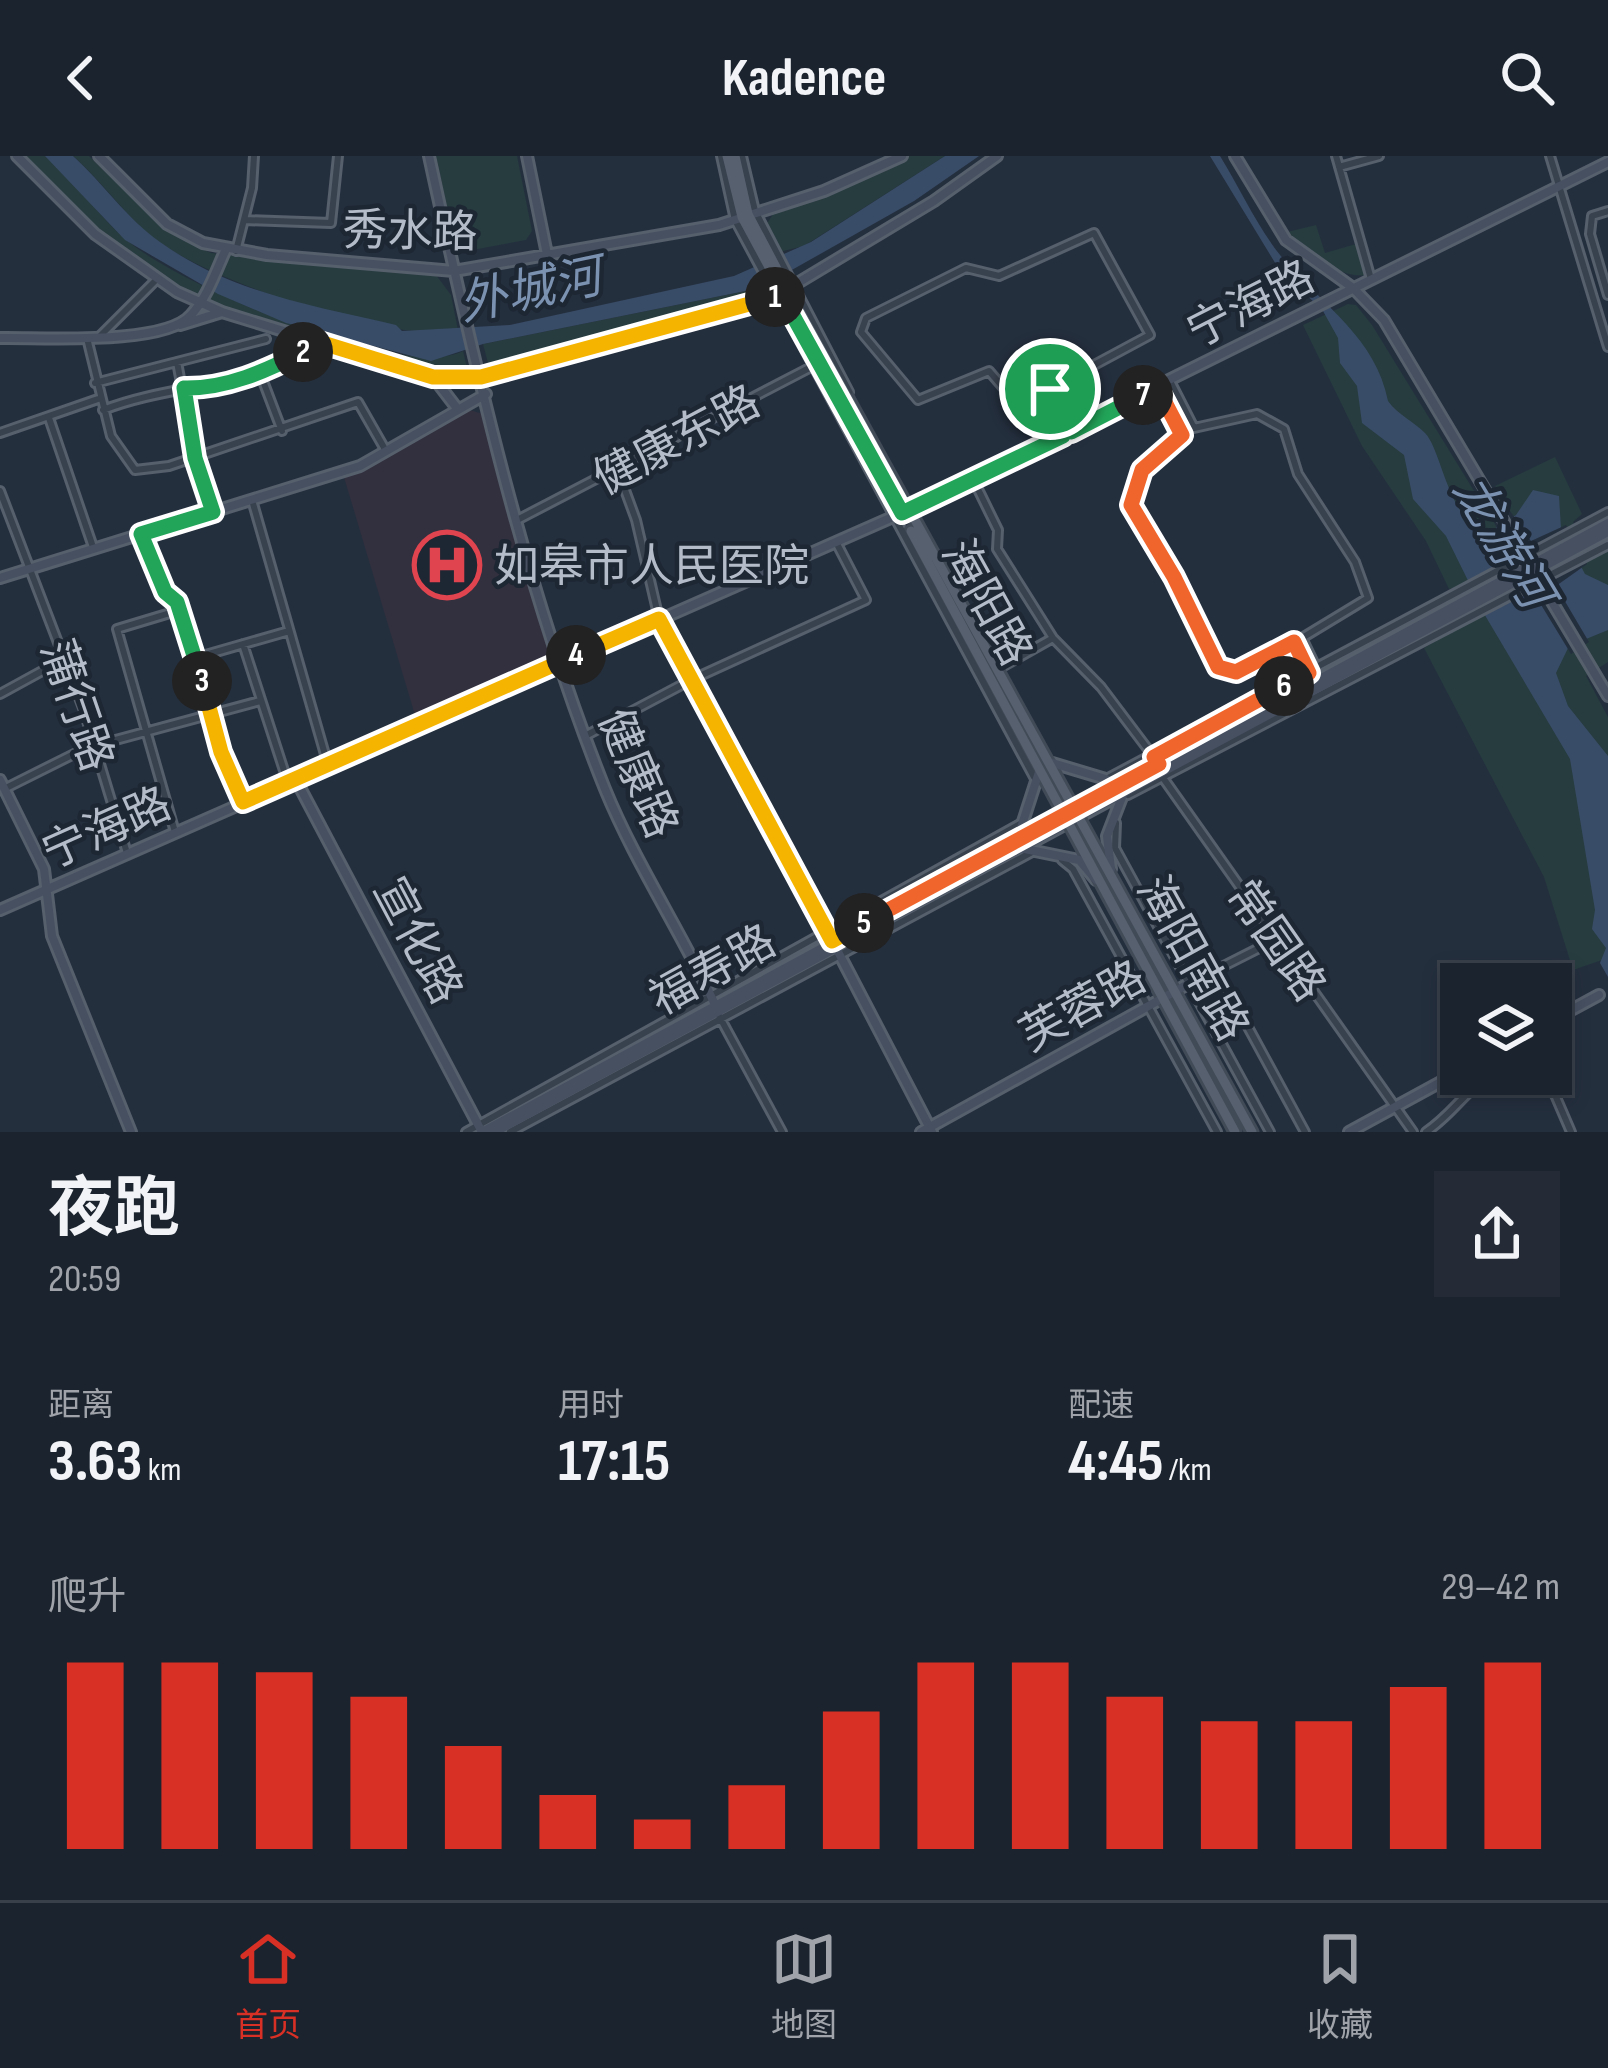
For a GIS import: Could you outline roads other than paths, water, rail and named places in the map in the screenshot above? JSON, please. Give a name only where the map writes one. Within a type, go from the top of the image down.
[{"type":"main road","name":"海阳路","points":[[731,156],[745,216],[765,255],[1071,814]]},
{"type":"main road","name":"海阳南路","points":[[1071,814],[1235,1132]]},
{"type":"main road","name":"海阳南路","points":[[1113,891],[1176,991],[1252,1132]]},
{"type":"street","points":[[17,156],[95,234],[157,279],[222,313],[433,377],[481,377],[783,289],[998,156]]},
{"type":"street","name":"秀水路","points":[[99,156],[167,224],[231,250],[454,272],[548,259],[745,216],[824,191],[902,156]]},
{"type":"street","points":[[179,326],[231,250],[244,220],[254,156]]},
{"type":"street","points":[[244,220],[331,223],[338,156]]},
{"type":"street","name":"健康路","points":[[429,156],[477,363],[558,662],[619,820],[716,1007]]},
{"type":"street","points":[[527,156],[548,259]]},
{"type":"street","points":[[1235,156],[1286,240],[1353,288],[1384,320],[1608,696]]},
{"type":"street","points":[[1336,156],[1371,279]]},
{"type":"street","points":[[1339,167],[1378,156]]},
{"type":"street","points":[[1550,156],[1608,347]]},
{"type":"street","name":"宁海路","points":[[0,910],[904,512],[1608,162]]},
{"type":"street","points":[[1608,211],[1592,216],[1588,228],[1608,296]]},
{"type":"street","points":[[1094,233],[1150,335],[1046,391],[1014,400],[989,371],[918,400],[894,368],[867,344],[860,324],[966,268],[999,276],[1094,233]]},
{"type":"street","points":[[100,335],[157,279]]},
{"type":"street","points":[[0,338],[100,335],[179,326],[222,313]]},
{"type":"street","points":[[87,335],[99,399],[117,449],[135,470],[195,458],[358,403],[386,452]]},
{"type":"street","points":[[94,383],[266,339]]},
{"type":"street","points":[[103,410],[145,394],[206,388],[260,373],[316,341]]},
{"type":"street","name":"健康东路","points":[[519,519],[822,361]]},
{"type":"street","points":[[178,362],[195,458],[213,512]]},
{"type":"street","points":[[260,373],[282,431]]},
{"type":"street","points":[[433,377],[456,407]]},
{"type":"street","points":[[1170,381],[1194,428]]},
{"type":"street","points":[[1157,387],[1182,435]]},
{"type":"street","points":[[1046,391],[1067,434]]},
{"type":"street","points":[[0,578],[350,470],[486,394]]},
{"type":"street","points":[[0,434],[99,399]]},
{"type":"street","points":[[1245,414],[1270,417],[1292,445],[1307,492],[1365,580],[1368,598],[1360,607],[1236,672],[1218,667],[1166,562],[1134,516],[1133,492],[1142,470],[1194,428],[1245,414]]},
{"type":"street","points":[[50,418],[92,547]]},
{"type":"street","points":[[618,471],[636,520],[659,619],[928,1130]]},
{"type":"street","name":"常园路","points":[[973,479],[998,530],[998,549],[1053,638],[1101,687],[1413,1132]]},
{"type":"street","name":"蒲行路","points":[[0,490],[26,569],[64,658],[128,853]]},
{"type":"street","points":[[252,500],[328,765]]},
{"type":"street","points":[[904,512],[1060,766],[1114,777],[1159,767]]},
{"type":"street","points":[[833,944],[1017,829],[1034,784],[1029,761],[904,512]]},
{"type":"street","points":[[1532,568],[1573,527],[1608,512]]},
{"type":"street","name":"福寿路","points":[[481,1130],[1608,528]]},
{"type":"street","points":[[141,534],[165,592],[180,610],[243,802]]},
{"type":"street","points":[[585,736],[691,680],[866,600],[836,542]]},
{"type":"street","points":[[1270,1132],[1111,839],[1126,796],[1159,767],[1313,671],[1456,608],[1532,568],[1589,555],[1608,544]]},
{"type":"street","points":[[175,832],[117,629],[180,610]]},
{"type":"street","points":[[195,658],[289,631]]},
{"type":"street","points":[[1000,668],[1053,638]]},
{"type":"street","points":[[1298,640],[1313,671]]},
{"type":"street","points":[[243,644],[292,782]]},
{"type":"street","points":[[0,694],[64,658]]},
{"type":"street","points":[[131,1132],[58,955],[39,859],[2,784],[94,746],[260,701]]},
{"type":"street","points":[[1042,762],[1123,787],[1106,852],[1113,891],[1079,860],[1015,844],[1042,762]]},
{"type":"street","name":"宣化路","points":[[292,782],[481,1130]]},
{"type":"street","points":[[833,944],[1029,851],[1067,862],[1216,1132]]},
{"type":"street","name":"芙蓉路","points":[[928,1130],[1277,939]]},
{"type":"street","points":[[1217,970],[1305,1132]]},
{"type":"street","points":[[1572,1010],[1599,995]]},
{"type":"street","points":[[510,1132],[716,1007],[782,1132]]},
{"type":"street","name":"福寿路","points":[[495,1132],[716,1007]]},
{"type":"street","points":[[1349,1132],[1440,1083]]},
{"type":"street","points":[[1426,1132],[1455,1113],[1465,1095]]},
{"type":"street","points":[[1555,1095],[1571,1132]]},
{"type":"street","points":[[466,1132],[481,1130]]},
{"type":"water","points":[[45,156],[73,156],[148,233],[215,274],[304,304],[396,325],[402,331],[510,325],[734,276],[811,242],[945,156],[979,156],[914,201],[760,288],[483,344],[431,361],[286,323],[218,294],[125,240]]},
{"type":"water","name":"龙游河","points":[[1210,156],[1220,156],[1285,261],[1361,342],[1382,379],[1388,401],[1425,433],[1468,520],[1479,528],[1494,529],[1516,515],[1533,490],[1559,496],[1561,529],[1585,574],[1608,585],[1608,630],[1569,646],[1556,673],[1568,706],[1608,756],[1608,977],[1600,963],[1606,948],[1592,929],[1595,910],[1570,759],[1486,617],[1446,536],[1413,499],[1404,455],[1362,423],[1357,386],[1340,363],[1338,338],[1323,311],[1277,266]]},
{"type":"place","name":"如皋市人民医院","points":[[447,565]]},
{"type":"water label","name":"外城河","points":[[530,289]]}]
